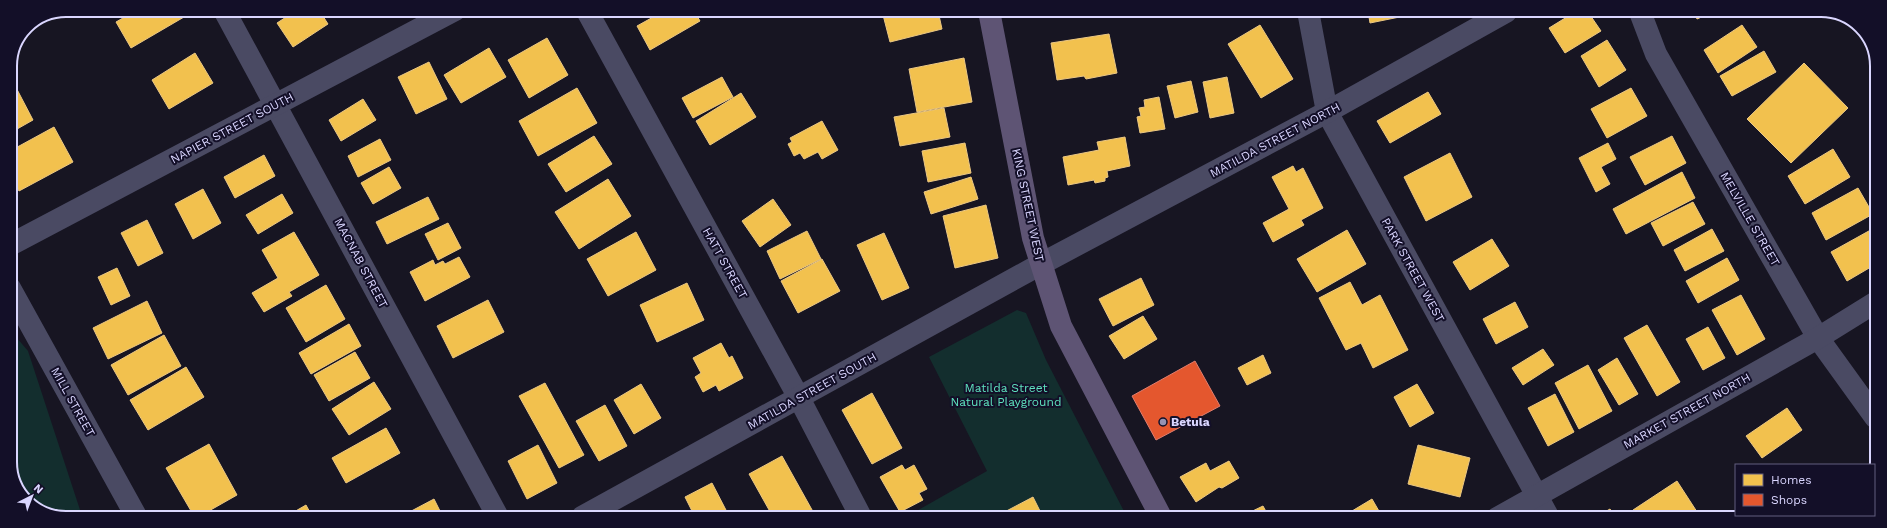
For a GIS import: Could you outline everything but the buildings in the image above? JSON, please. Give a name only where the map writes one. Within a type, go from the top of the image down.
[{"type":"main road","name":"KING STREET WEST","points":[[990,17],[1033,238],[1061,326],[1158,511]]},
{"type":"street","name":"MACNAB STREET","points":[[228,17],[495,511]]},
{"type":"street","name":"NAPIER STREET SOUTH","points":[[17,240],[442,17]]},
{"type":"street","name":"HATT STREET","points":[[591,17],[799,398],[858,511]]},
{"type":"street","name":"PARK STREET WEST","points":[[1309,17],[1327,112],[1545,511]]},
{"type":"street","name":"MATILDA STREET NORTH","points":[[1041,264],[1327,112],[1497,17]]},
{"type":"street","name":"MELVILLE STREET","points":[[1642,17],[1656,54],[1818,338],[1870,410]]},
{"type":"street","name":"MATILDA STREET SOUTH","points":[[593,511],[1041,264]]},
{"type":"street","name":"MILL STREET","points":[[17,301],[133,511]]},
{"type":"street","name":"MARKET STREET NORTH","points":[[1510,511],[1818,338],[1870,306]]},
{"type":"green space","name":"Matilda Street Natural Playground","points":[[1017,310],[1026,313],[1046,360],[1124,511],[917,511],[987,471],[929,357]]},
{"type":"green space","points":[[17,338],[28,351],[80,511],[60,511],[47,507],[36,501],[29,494],[21,481],[17,465]]},
{"type":"place","name":"Betula","points":[[1163,422]]}]
